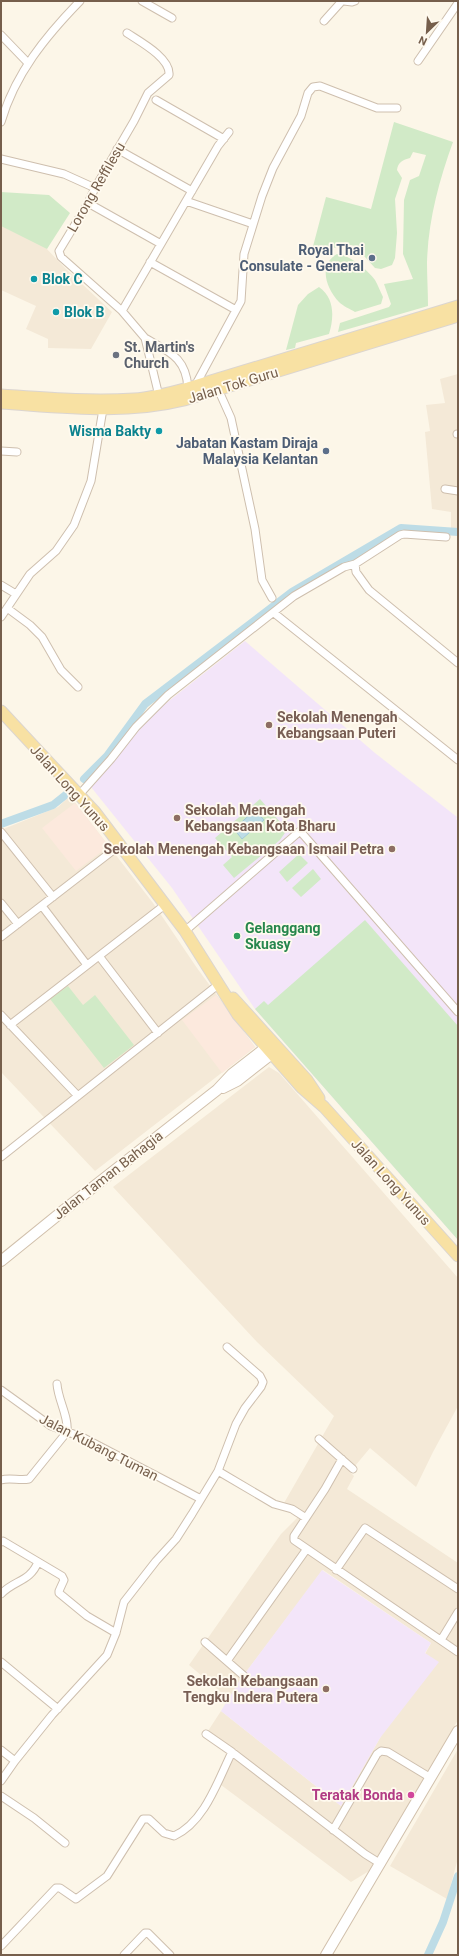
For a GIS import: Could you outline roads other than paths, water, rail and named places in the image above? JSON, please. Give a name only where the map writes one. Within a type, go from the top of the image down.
[{"type":"main road","name":"Jalan Tok Guru","points":[[1,396],[126,399],[159,396],[458,306]]},
{"type":"main road","name":"Jalan Tok Guru","points":[[1,403],[103,409],[151,407],[184,400],[458,316]]},
{"type":"main road","name":"Jalan Long Yunus","points":[[1,711],[79,795],[120,845],[166,904],[219,984],[273,1048],[301,1087],[324,1107],[458,1256]]},
{"type":"main road","name":"Jalan Taman Bahagia","points":[[1,1262],[64,1210],[217,1090],[237,1081],[273,1048]]},
{"type":"main road","points":[[326,1955],[458,1731]]},
{"type":"street","points":[[1,122],[14,87],[36,50],[80,1]]},
{"type":"street","points":[[142,1],[172,18]]},
{"type":"street","points":[[324,21],[343,1],[355,1]]},
{"type":"street","points":[[418,61],[458,3]]},
{"type":"street","name":"Lorong Reffilesu","points":[[127,33],[158,54],[169,72],[167,78],[148,93],[88,203],[61,246],[60,254],[122,311],[145,338],[174,355],[180,361],[192,387]]},
{"type":"street","points":[[1,35],[28,63]]},
{"type":"street","points":[[192,387],[236,310],[241,297],[244,254],[253,224],[273,168],[301,116],[308,93],[313,87],[326,87],[376,108],[397,108]]},
{"type":"street","points":[[156,100],[224,139]]},
{"type":"street","points":[[122,311],[186,201],[229,132]]},
{"type":"street","points":[[117,149],[192,191]]},
{"type":"street","points":[[1,159],[64,174],[95,188]]},
{"type":"street","points":[[186,201],[253,224]]},
{"type":"street","points":[[88,203],[161,244]]},
{"type":"street","points":[[150,262],[236,310]]},
{"type":"street","name":"Lorong Reffilesu","points":[[145,338],[159,396]]},
{"type":"street","points":[[218,389],[231,418],[255,529],[262,580],[272,598]]},
{"type":"street","points":[[1,617],[30,574],[56,551],[76,520],[91,482],[103,409]]},
{"type":"street","points":[[1,452],[17,452]]},
{"type":"street","points":[[445,489],[458,491]]},
{"type":"street","points":[[79,795],[112,759],[136,728],[168,695],[299,593],[344,567],[355,564],[404,534],[446,537]]},
{"type":"street","points":[[355,564],[356,572],[369,590],[458,663]]},
{"type":"street","points":[[1,584],[16,594]]},
{"type":"street","points":[[8,608],[30,625],[42,638],[61,670],[78,687]]},
{"type":"street","points":[[274,613],[458,760]]},
{"type":"street","points":[[185,931],[300,831],[458,1012]]},
{"type":"street","points":[[2,832],[53,896]]},
{"type":"street","points":[[1,937],[120,845]]},
{"type":"street","points":[[1,903],[18,924]]},
{"type":"street","points":[[10,1025],[166,904]]},
{"type":"street","points":[[42,906],[87,965]]},
{"type":"street","points":[[99,956],[158,1033]]},
{"type":"street","points":[[1,1157],[219,984]]},
{"type":"street","points":[[1,1015],[78,1096]]},
{"type":"street","points":[[1,1781],[15,1761],[58,1708],[107,1655],[116,1633],[124,1602],[152,1566],[176,1539],[218,1471],[236,1424],[263,1382],[260,1376],[227,1347]]},
{"type":"street","points":[[1,1480],[7,1478],[21,1481],[29,1478],[67,1432],[67,1422],[58,1397],[57,1384]]},
{"type":"street","name":"Jalan Kubang Tuman","points":[[1,1390],[46,1422],[82,1437],[201,1499]]},
{"type":"street","points":[[319,1439],[353,1469]]},
{"type":"street","points":[[342,1459],[294,1538],[295,1542],[458,1652]]},
{"type":"street","points":[[218,1471],[274,1504],[292,1509],[306,1518]]},
{"type":"street","points":[[336,1570],[365,1528],[458,1589]]},
{"type":"street","points":[[1,1542],[62,1576],[64,1580],[59,1593],[87,1616],[116,1633]]},
{"type":"street","points":[[227,1661],[306,1550]]},
{"type":"street","points":[[1,1594],[5,1589],[30,1576],[38,1562]]},
{"type":"street","points":[[441,1640],[458,1612]]},
{"type":"street","points":[[205,1642],[244,1676]]},
{"type":"street","points":[[1,1662],[58,1708]]},
{"type":"street","points":[[206,1734],[232,1752],[365,1854],[381,1864]]},
{"type":"street","points":[[1,1750],[15,1761]]},
{"type":"street","points":[[333,1830],[377,1754],[381,1751],[388,1752],[431,1778]]},
{"type":"street","points":[[1,1946],[56,1888],[60,1888],[76,1899],[107,1876],[143,1819],[149,1819],[164,1833],[174,1836],[180,1833],[194,1820],[206,1803],[232,1752]]},
{"type":"street","points":[[1,1796],[34,1818],[64,1843]]},
{"type":"street","points":[[124,1955],[145,1933],[148,1933],[170,1955]]},
{"type":"water","points":[[255,810],[264,820],[242,839],[234,829]]},
{"type":"waterway","points":[[84,779],[107,756],[145,704],[292,592],[401,528],[458,532]]},
{"type":"waterway","points":[[1,824],[53,805],[68,793]]},
{"type":"waterway","points":[[428,1955],[443,1922],[458,1876]]},
{"type":"place","name":"Royal Thai Consulate - General","points":[[372,258]]},
{"type":"place","name":"Blok C","points":[[34,279]]},
{"type":"place","name":"Blok B","points":[[56,312]]},
{"type":"place","name":"St. Martin's Church","points":[[116,355]]},
{"type":"place","name":"Wisma Bakty","points":[[159,431]]},
{"type":"place","name":"Jabatan Kastam Diraja Malaysia Kelantan","points":[[326,451]]},
{"type":"place","name":"Sekolah Menengah Kebangsaan Puteri","points":[[269,725]]},
{"type":"place","name":"Sekolah Menengah Kebangsaan Kota Bharu","points":[[177,818]]},
{"type":"place","name":"Sekolah Menengah Kebangsaan Ismail Petra","points":[[392,849]]},
{"type":"place","name":"Gelanggang Skuasy","points":[[237,936]]},
{"type":"place","name":"Sekolah Kebangsaan Tengku Indera Putera","points":[[326,1689]]},
{"type":"place","name":"Teratak Bonda","points":[[411,1795]]}]
